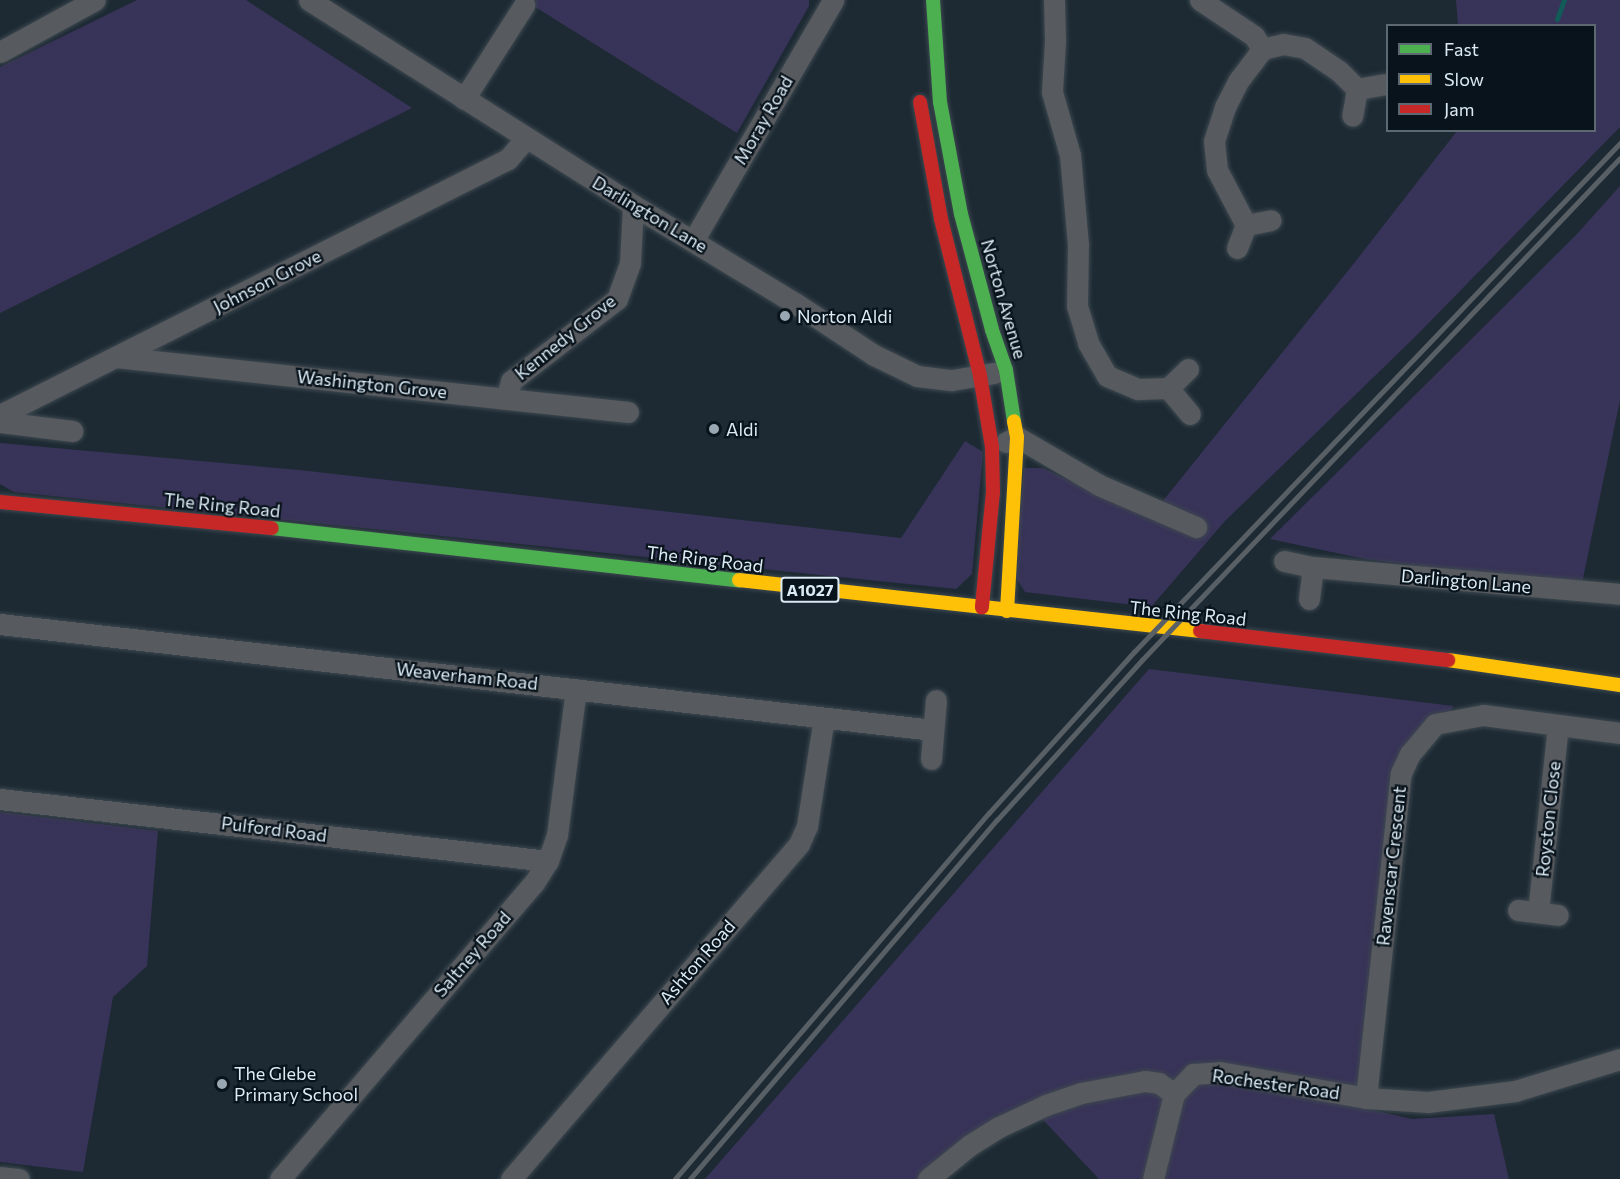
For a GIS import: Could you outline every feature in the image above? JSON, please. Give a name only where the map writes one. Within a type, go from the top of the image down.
[{"type":"main road","name":"Norton Avenue","points":[[933,0],[940,102],[961,214],[992,330],[1006,370],[1017,437],[1007,611]]},
{"type":"main road","points":[[920,83],[920,106],[939,208],[980,376],[993,447],[993,492],[982,607]]},
{"type":"main road","name":"The Ring Road","points":[[0,502],[141,514],[1403,654],[1620,685]]},
{"type":"street","points":[[0,52],[95,0]]},
{"type":"street","name":"Darlington Lane","points":[[309,0],[874,355],[917,376],[952,380],[1006,370]]},
{"type":"street","name":"Moray Road","points":[[693,241],[833,0]]},
{"type":"street","points":[[1054,0],[1055,41],[1052,92],[1070,155],[1078,244],[1077,306],[1088,343],[1107,376],[1138,389],[1168,388],[1188,369]]},
{"type":"street","points":[[1200,0],[1254,36],[1262,49]]},
{"type":"street","points":[[464,99],[524,6]]},
{"type":"street","points":[[1237,248],[1246,225],[1217,170],[1214,141],[1225,107],[1239,80],[1262,49],[1283,44],[1305,48],[1339,71],[1357,89]]},
{"type":"street","points":[[1357,89],[1385,84]]},
{"type":"street","points":[[1352,116],[1357,89]]},
{"type":"street","name":"Johnson Grove","points":[[0,415],[508,159],[526,138]]},
{"type":"street","name":"Kennedy Grove","points":[[506,399],[511,381],[617,299],[630,263],[633,205]]},
{"type":"street","points":[[1246,225],[1271,220]]},
{"type":"street","name":"Washington Grove","points":[[116,357],[628,412]]},
{"type":"street","points":[[1168,388],[1190,414]]},
{"type":"street","points":[[0,422],[72,431]]},
{"type":"street","points":[[993,447],[1017,437],[1099,485],[1196,527]]},
{"type":"street","name":"Darlington Lane","points":[[1284,561],[1313,567],[1620,594]]},
{"type":"street","points":[[1308,599],[1313,567]]},
{"type":"street","name":"Weaverham Road","points":[[0,624],[933,730]]},
{"type":"street","name":"Saltney Road","points":[[280,1179],[534,883],[548,861],[557,835],[576,689]]},
{"type":"street","points":[[930,759],[936,700]]},
{"type":"street","name":"Ravenscar Crescent","points":[[1366,1098],[1401,772],[1410,754],[1435,724],[1484,715],[1620,733]]},
{"type":"street","name":"Ashton Road","points":[[511,1179],[799,844],[807,826],[824,718]]},
{"type":"street","name":"Royston Close","points":[[1538,912],[1558,726]]},
{"type":"street","name":"Pulford Road","points":[[0,799],[548,861]]},
{"type":"street","name":"Rochester Road","points":[[1174,1094],[1193,1074],[1220,1072],[1366,1098],[1428,1102],[1470,1099],[1515,1091],[1620,1059]]},
{"type":"street","points":[[928,1179],[970,1145],[999,1127],[1063,1099],[1124,1083],[1145,1081],[1159,1083],[1174,1094],[1154,1179]]},
{"type":"street","points":[[0,1177],[19,1179]]},
{"type":"shaded area","points":[[137,0],[246,0],[412,108],[0,313],[0,67]]},
{"type":"shaded area","points":[[524,0],[809,0],[809,6],[737,133]]},
{"type":"shaded area","points":[[1456,0],[1620,0],[1620,127],[1416,336],[1225,521],[1151,607],[1025,592],[1014,575],[1024,468],[1043,468],[1156,522],[1162,502],[1456,132],[1596,132],[1596,24],[1458,24]]},
{"type":"shaded area","points":[[1620,186],[1620,400],[1581,588],[1365,559],[1270,539],[1576,235]]},
{"type":"shaded area","points":[[965,441],[983,452],[972,574],[956,589],[14,492],[0,484],[0,443],[299,470],[901,538]]},
{"type":"shaded area","points":[[1149,669],[1454,706],[1409,757],[1368,1109],[1412,1119],[1494,1114],[1509,1179],[1099,1179],[1029,1105],[941,1179],[705,1179]]},
{"type":"shaded area","points":[[0,812],[158,831],[147,966],[113,997],[83,1172],[0,1162]]},
{"type":"waterway","points":[[1557,19],[1564,0]]},
{"type":"railway","points":[[675,1179],[989,813],[1134,652],[1620,143]]},
{"type":"railway","points":[[690,1179],[997,820],[1142,660],[1620,158]]},
{"type":"traffic: fast","points":[[933,0],[940,102],[961,214],[992,330],[1006,370],[1014,421]]},
{"type":"traffic: fast","points":[[272,528],[739,580]]},
{"type":"traffic: slow","points":[[1007,611],[1017,437],[1014,421]]},
{"type":"traffic: slow","points":[[739,580],[1200,631]]},
{"type":"traffic: slow","points":[[1448,660],[1620,685]]},
{"type":"traffic: jam","points":[[920,102],[941,219],[980,376],[992,447],[993,492],[982,607]]},
{"type":"traffic: jam","points":[[0,502],[272,528]]},
{"type":"traffic: jam","points":[[1200,631],[1448,660]]},
{"type":"place","name":"Norton Aldi","points":[[785,316]]},
{"type":"place","name":"Aldi","points":[[714,429]]},
{"type":"place","name":"The Glebe Primary School","points":[[222,1084]]}]
